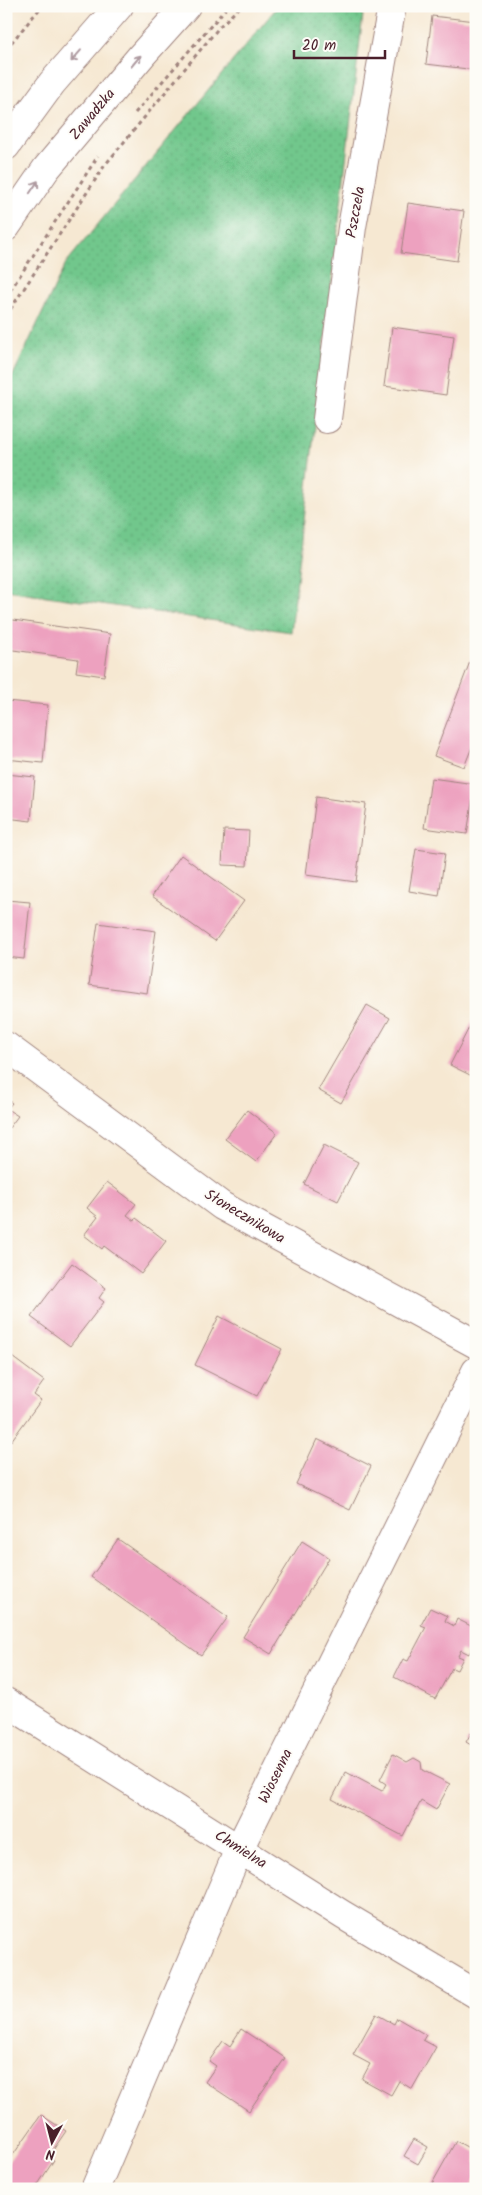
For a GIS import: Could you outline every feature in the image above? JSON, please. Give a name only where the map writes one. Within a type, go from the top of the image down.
[{"type":"street","points":[[6,146],[52,83],[119,6]]},
{"type":"street","name":"Zawadzka","points":[[6,227],[46,169],[142,54],[186,6]]},
{"type":"street","name":"Pszczela","points":[[327,419],[352,227],[392,6]]},
{"type":"street","name":"Słonecznikowa","points":[[6,1046],[222,1206],[476,1344]]},
{"type":"street","name":"Wiosenna","points":[[95,2189],[239,1849],[476,1372]]},
{"type":"street","name":"Chmielna","points":[[6,1702],[239,1849],[476,1994]]},
{"type":"path","points":[[6,49],[42,6]]},
{"type":"path","points":[[133,115],[228,6]]},
{"type":"path","points":[[6,316],[105,165],[222,25],[242,6]]},
{"type":"path","points":[[6,298],[102,151]]},
{"type":"green space","points":[[278,6],[364,6],[291,632],[6,590],[6,390],[66,263]]},
{"type":"building","points":[[432,16],[476,21],[476,70],[426,64]]},
{"type":"building","points":[[408,203],[464,211],[457,261],[401,253]]},
{"type":"building","points":[[392,327],[454,336],[446,395],[384,386]]},
{"type":"building","points":[[6,619],[110,634],[104,676],[76,672],[78,659],[6,649]]},
{"type":"building","points":[[476,646],[476,737],[464,767],[434,756]]},
{"type":"building","points":[[6,701],[48,705],[43,763],[6,759]]},
{"type":"building","points":[[6,774],[35,777],[31,821],[6,818]]},
{"type":"building","points":[[431,778],[475,784],[467,834],[424,828]]},
{"type":"building","points":[[316,797],[366,804],[356,882],[306,875]]},
{"type":"building","points":[[224,830],[249,831],[247,866],[222,865]]},
{"type":"building","points":[[416,849],[445,853],[439,896],[409,891]]},
{"type":"building","points":[[181,855],[244,901],[215,941],[152,896]]},
{"type":"building","points":[[6,900],[30,902],[24,959],[6,957]]},
{"type":"building","points":[[98,923],[156,931],[147,993],[89,985]]},
{"type":"building","points":[[367,1005],[390,1018],[341,1103],[318,1090]]},
{"type":"building","points":[[476,1014],[476,1078],[450,1065]]},
{"type":"building","points":[[6,1099],[12,1103],[7,1109],[18,1116],[6,1132]]},
{"type":"building","points":[[247,1110],[277,1133],[256,1162],[225,1139]]},
{"type":"building","points":[[324,1145],[358,1162],[338,1201],[304,1184]]},
{"type":"building","points":[[107,1182],[136,1204],[127,1215],[135,1221],[136,1218],[166,1241],[141,1274],[104,1246],[102,1249],[84,1235],[98,1217],[87,1208]]},
{"type":"building","points":[[72,1263],[106,1288],[99,1298],[104,1302],[70,1346],[31,1317]]},
{"type":"building","points":[[219,1316],[282,1349],[257,1396],[195,1365]]},
{"type":"building","points":[[12,1357],[44,1381],[34,1395],[41,1400],[11,1441],[6,1437],[6,1365]]},
{"type":"building","points":[[317,1439],[371,1466],[350,1510],[296,1484]]},
{"type":"building","points":[[118,1539],[228,1617],[201,1655],[91,1577]]},
{"type":"building","points":[[302,1541],[329,1558],[271,1654],[243,1637]]},
{"type":"building","points":[[430,1608],[447,1616],[445,1621],[454,1626],[457,1619],[473,1627],[476,1636],[469,1654],[461,1650],[458,1656],[463,1658],[457,1670],[452,1668],[435,1699],[394,1677],[403,1659],[408,1661],[426,1627],[421,1625]]},
{"type":"building","points":[[471,1733],[476,1736],[476,1748],[466,1742]]},
{"type":"building","points":[[393,1754],[407,1762],[414,1758],[421,1762],[422,1770],[450,1784],[436,1810],[421,1801],[403,1836],[332,1799],[346,1772],[382,1791],[386,1784],[380,1780]]},
{"type":"building","points":[[376,2014],[394,2024],[397,2018],[426,2035],[423,2040],[436,2047],[412,2089],[399,2081],[391,2095],[362,2079],[370,2064],[353,2055]]},
{"type":"building","points":[[241,2029],[285,2058],[249,2111],[205,2082],[216,2066],[209,2061],[223,2041],[230,2046]]},
{"type":"building","points":[[41,2115],[66,2131],[49,2156],[54,2160],[35,2189],[14,2189],[6,2183],[6,2165]]},
{"type":"building","points":[[414,2139],[428,2147],[418,2164],[404,2156]]},
{"type":"building","points":[[456,2141],[476,2152],[476,2177],[469,2189],[429,2189]]}]
